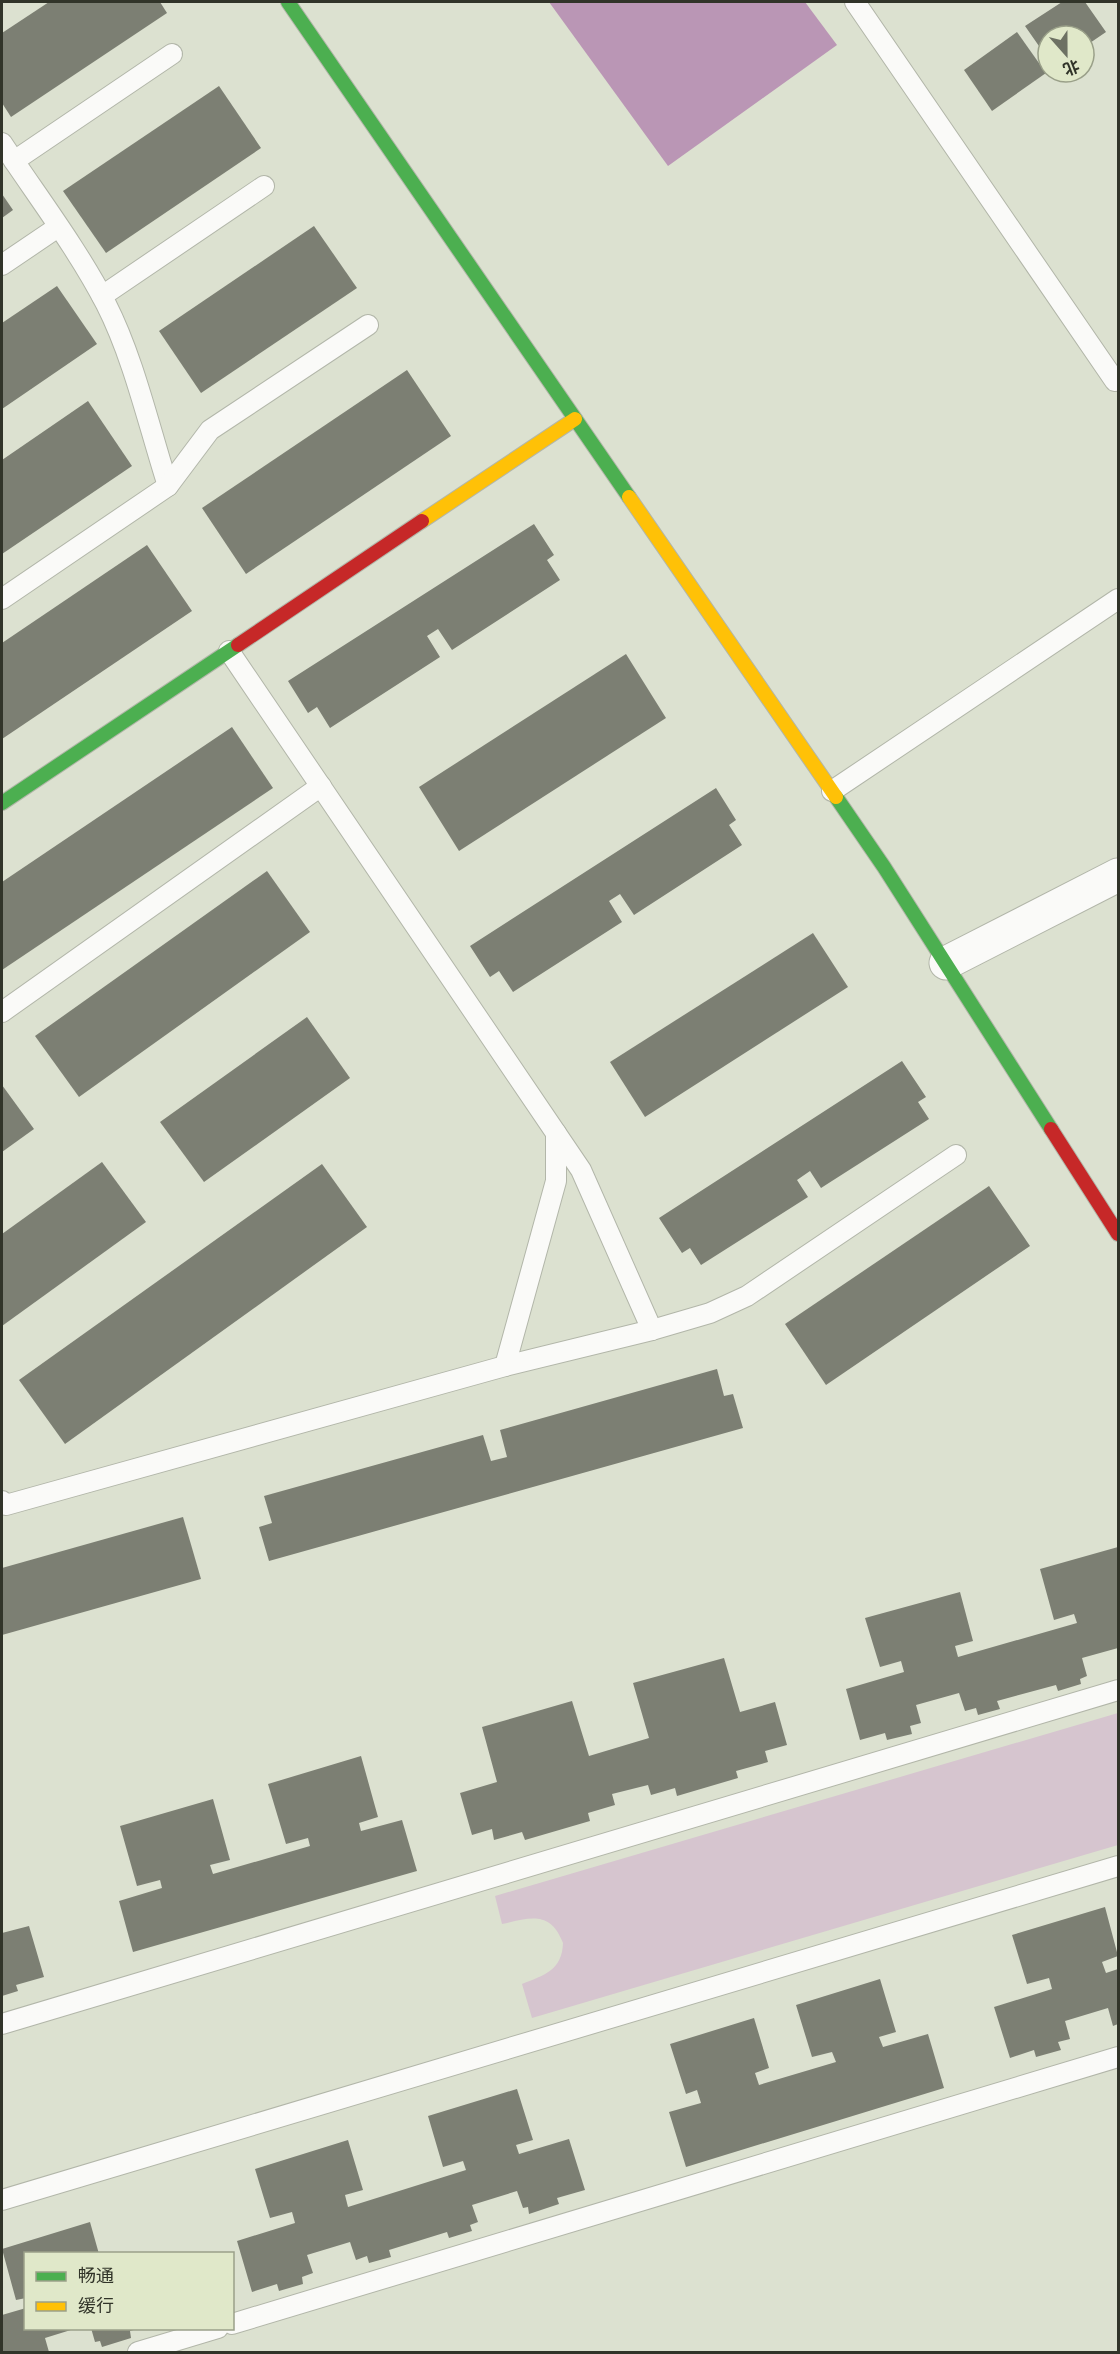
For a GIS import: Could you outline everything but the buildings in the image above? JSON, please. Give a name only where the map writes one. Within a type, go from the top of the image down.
[{"type":"street","points":[[288,2],[832,792],[946,963],[1119,1234]]},
{"type":"street","points":[[2,803],[576,419]]},
{"type":"street","points":[[946,963],[1119,875]]},
{"type":"lane","points":[[855,2],[1115,381]]},
{"type":"lane","points":[[14,161],[172,54]]},
{"type":"lane","points":[[2,143],[102,296],[122,343],[168,486]]},
{"type":"lane","points":[[102,296],[264,186]]},
{"type":"lane","points":[[2,265],[58,227]]},
{"type":"lane","points":[[2,599],[168,486],[210,430],[368,325]]},
{"type":"lane","points":[[832,792],[1119,599]]},
{"type":"lane","points":[[229,651],[581,1170],[652,1330]]},
{"type":"lane","points":[[2,1012],[321,786]]},
{"type":"lane","points":[[505,1366],[556,1181],[556,1133]]},
{"type":"lane","points":[[2,1502],[6,1505],[505,1366],[652,1330],[710,1313],[747,1296],[956,1155]]},
{"type":"lane","points":[[2,2024],[1119,1690]]},
{"type":"lane","points":[[2,2200],[1119,1866]]},
{"type":"lane","points":[[234,2323],[1119,2057]]},
{"type":"lane","points":[[138,2352],[211,2330]]},
{"type":"shaded area","points":[[549,2],[805,2],[837,45],[668,166]]},
{"type":"shaded area","points":[[1118,1713],[1118,1845],[532,2018],[522,1984],[545,1974],[556,1965],[563,1943],[558,1932],[545,1921],[530,1919],[502,1924],[495,1896]]},
{"type":"traffic: fast","points":[[288,2],[629,497]]},
{"type":"traffic: fast","points":[[2,803],[238,645]]},
{"type":"traffic: fast","points":[[836,797],[884,867],[1051,1129]]},
{"type":"traffic: slow","points":[[422,521],[575,419]]},
{"type":"traffic: slow","points":[[629,497],[836,797]]},
{"type":"traffic: jam","points":[[238,645],[422,521]]},
{"type":"traffic: jam","points":[[1051,1129],[1118,1234]]}]
